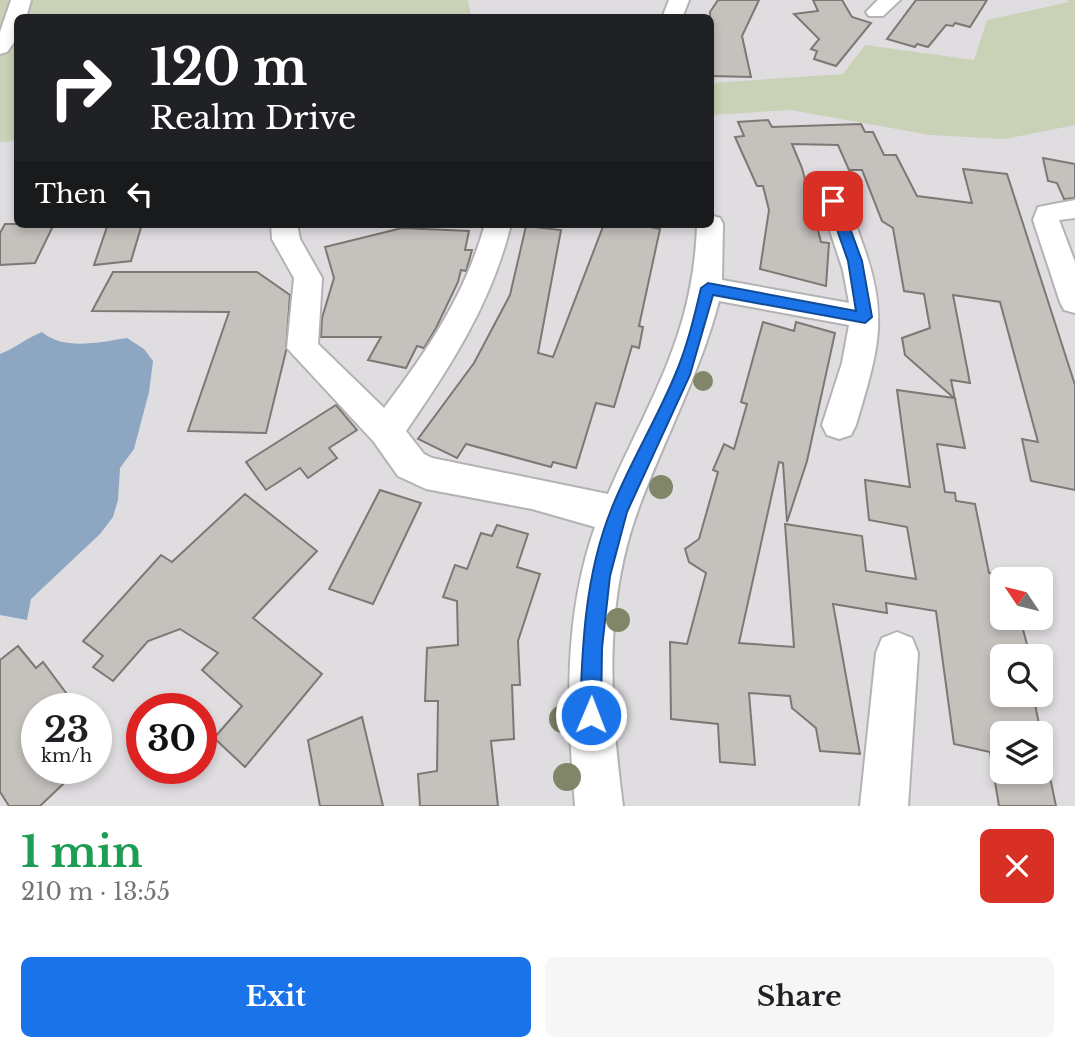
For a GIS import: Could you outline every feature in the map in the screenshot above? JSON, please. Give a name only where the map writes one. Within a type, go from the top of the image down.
[{"type":"street","points":[[0,48],[14,26]]},
{"type":"street","points":[[833,201],[855,261],[865,317],[863,342],[839,425]]},
{"type":"street","points":[[1075,209],[1054,211],[1047,214],[1046,220],[1075,302]]},
{"type":"street","points":[[284,228],[285,238],[309,280],[301,329],[303,348],[386,432],[411,465],[426,473],[532,492],[588,509],[619,512]]},
{"type":"street","points":[[386,432],[466,318],[485,270],[497,228]]},
{"type":"street","points":[[599,806],[590,737],[592,648],[601,576],[619,512],[683,375],[698,332],[708,288],[710,228]]},
{"type":"street","points":[[708,288],[865,317]]},
{"type":"street","points":[[884,806],[897,653]]},
{"type":"green space","points":[[0,0],[468,0],[470,14],[14,14],[14,141],[0,142]]},
{"type":"green space","points":[[1066,0],[1075,0],[1075,125],[1005,139],[930,135],[791,110],[714,115],[714,83],[843,74],[865,45],[974,60],[987,20],[1069,2]]},
{"type":"water","points":[[42,332],[60,342],[83,344],[127,338],[144,349],[153,361],[149,392],[134,449],[120,468],[118,500],[113,517],[100,534],[31,599],[27,620],[0,615],[0,354]]},
{"type":"building","points":[[718,0],[759,0],[742,36],[751,77],[714,76],[714,14],[710,12]]},
{"type":"building","points":[[813,0],[842,0],[852,17],[871,23],[836,66],[814,59],[817,51],[811,49],[819,39],[794,14],[818,11]]},
{"type":"building","points":[[916,0],[987,0],[970,27],[955,23],[953,26],[946,25],[928,47],[917,44],[915,47],[887,39]]},
{"type":"building","points":[[768,120],[772,127],[861,124],[865,132],[873,132],[884,155],[896,155],[917,196],[972,203],[963,169],[1007,174],[1075,385],[1075,490],[1031,481],[1022,439],[1038,442],[1000,302],[953,295],[970,383],[951,380],[965,448],[937,444],[945,492],[955,493],[956,501],[975,504],[990,573],[990,630],[1023,630],[1027,644],[990,644],[990,707],[1036,707],[1038,721],[990,721],[990,752],[954,744],[936,611],[886,603],[887,613],[833,604],[860,754],[820,751],[816,728],[792,708],[790,696],[749,693],[755,765],[720,762],[718,724],[671,719],[670,642],[687,644],[706,573],[689,562],[685,549],[699,539],[718,472],[713,470],[724,444],[734,449],[747,404],[741,402],[763,322],[794,331],[796,322],[835,333],[807,461],[787,522],[783,463],[779,462],[739,643],[794,647],[785,524],[862,536],[866,571],[916,579],[907,527],[869,520],[865,480],[910,487],[897,390],[954,398],[905,355],[902,338],[930,328],[924,294],[904,291],[893,228],[882,221],[862,170],[849,170],[838,145],[792,144],[802,168],[821,242],[829,243],[826,286],[760,269],[769,210],[763,186],[757,186],[735,137],[744,136],[738,122]]},
{"type":"building","points":[[1043,158],[1075,164],[1075,198],[1064,199],[1057,183],[1048,181]]},
{"type":"building","points":[[5,224],[14,224],[14,228],[52,228],[35,263],[0,265],[0,233]]},
{"type":"building","points":[[107,228],[141,228],[131,261],[94,265]]},
{"type":"building","points":[[402,228],[469,231],[465,250],[472,250],[466,271],[461,270],[436,328],[424,348],[417,346],[406,368],[368,360],[381,337],[321,337],[322,318],[334,278],[325,247]]},
{"type":"building","points":[[526,228],[561,230],[538,353],[553,357],[602,228],[660,229],[639,326],[643,327],[639,348],[632,346],[614,407],[596,403],[576,468],[553,462],[551,467],[466,444],[457,458],[418,439],[474,363],[510,295]]},
{"type":"building","points":[[113,272],[257,272],[290,295],[286,351],[266,433],[188,431],[229,312],[92,311]]},
{"type":"building","points":[[336,405],[357,430],[329,448],[337,458],[308,478],[300,468],[266,490],[246,462]]},
{"type":"building","points":[[380,490],[421,503],[373,604],[329,589]]},
{"type":"building","points":[[245,494],[317,551],[253,618],[322,674],[245,767],[217,741],[217,735],[242,706],[202,670],[218,653],[180,629],[148,641],[113,681],[93,667],[103,656],[83,641],[161,555],[172,562]]},
{"type":"building","points":[[497,525],[528,534],[517,567],[540,574],[518,641],[520,685],[512,685],[514,739],[491,741],[498,806],[420,806],[418,774],[437,771],[438,701],[425,701],[427,648],[458,645],[457,601],[443,597],[455,565],[467,569],[481,533],[492,536]]},
{"type":"building","points":[[18,646],[36,668],[43,662],[66,693],[21,693],[21,784],[63,784],[40,806],[9,806],[0,792],[0,660]]},
{"type":"building","points":[[362,717],[383,806],[320,806],[308,740]]},
{"type":"building","points":[[995,784],[1051,784],[1056,806],[999,806]]},
{"type":"route","points":[[591,715],[592,648],[601,576],[619,512],[683,375],[698,332],[708,288],[865,317],[855,261],[833,201]]}]
